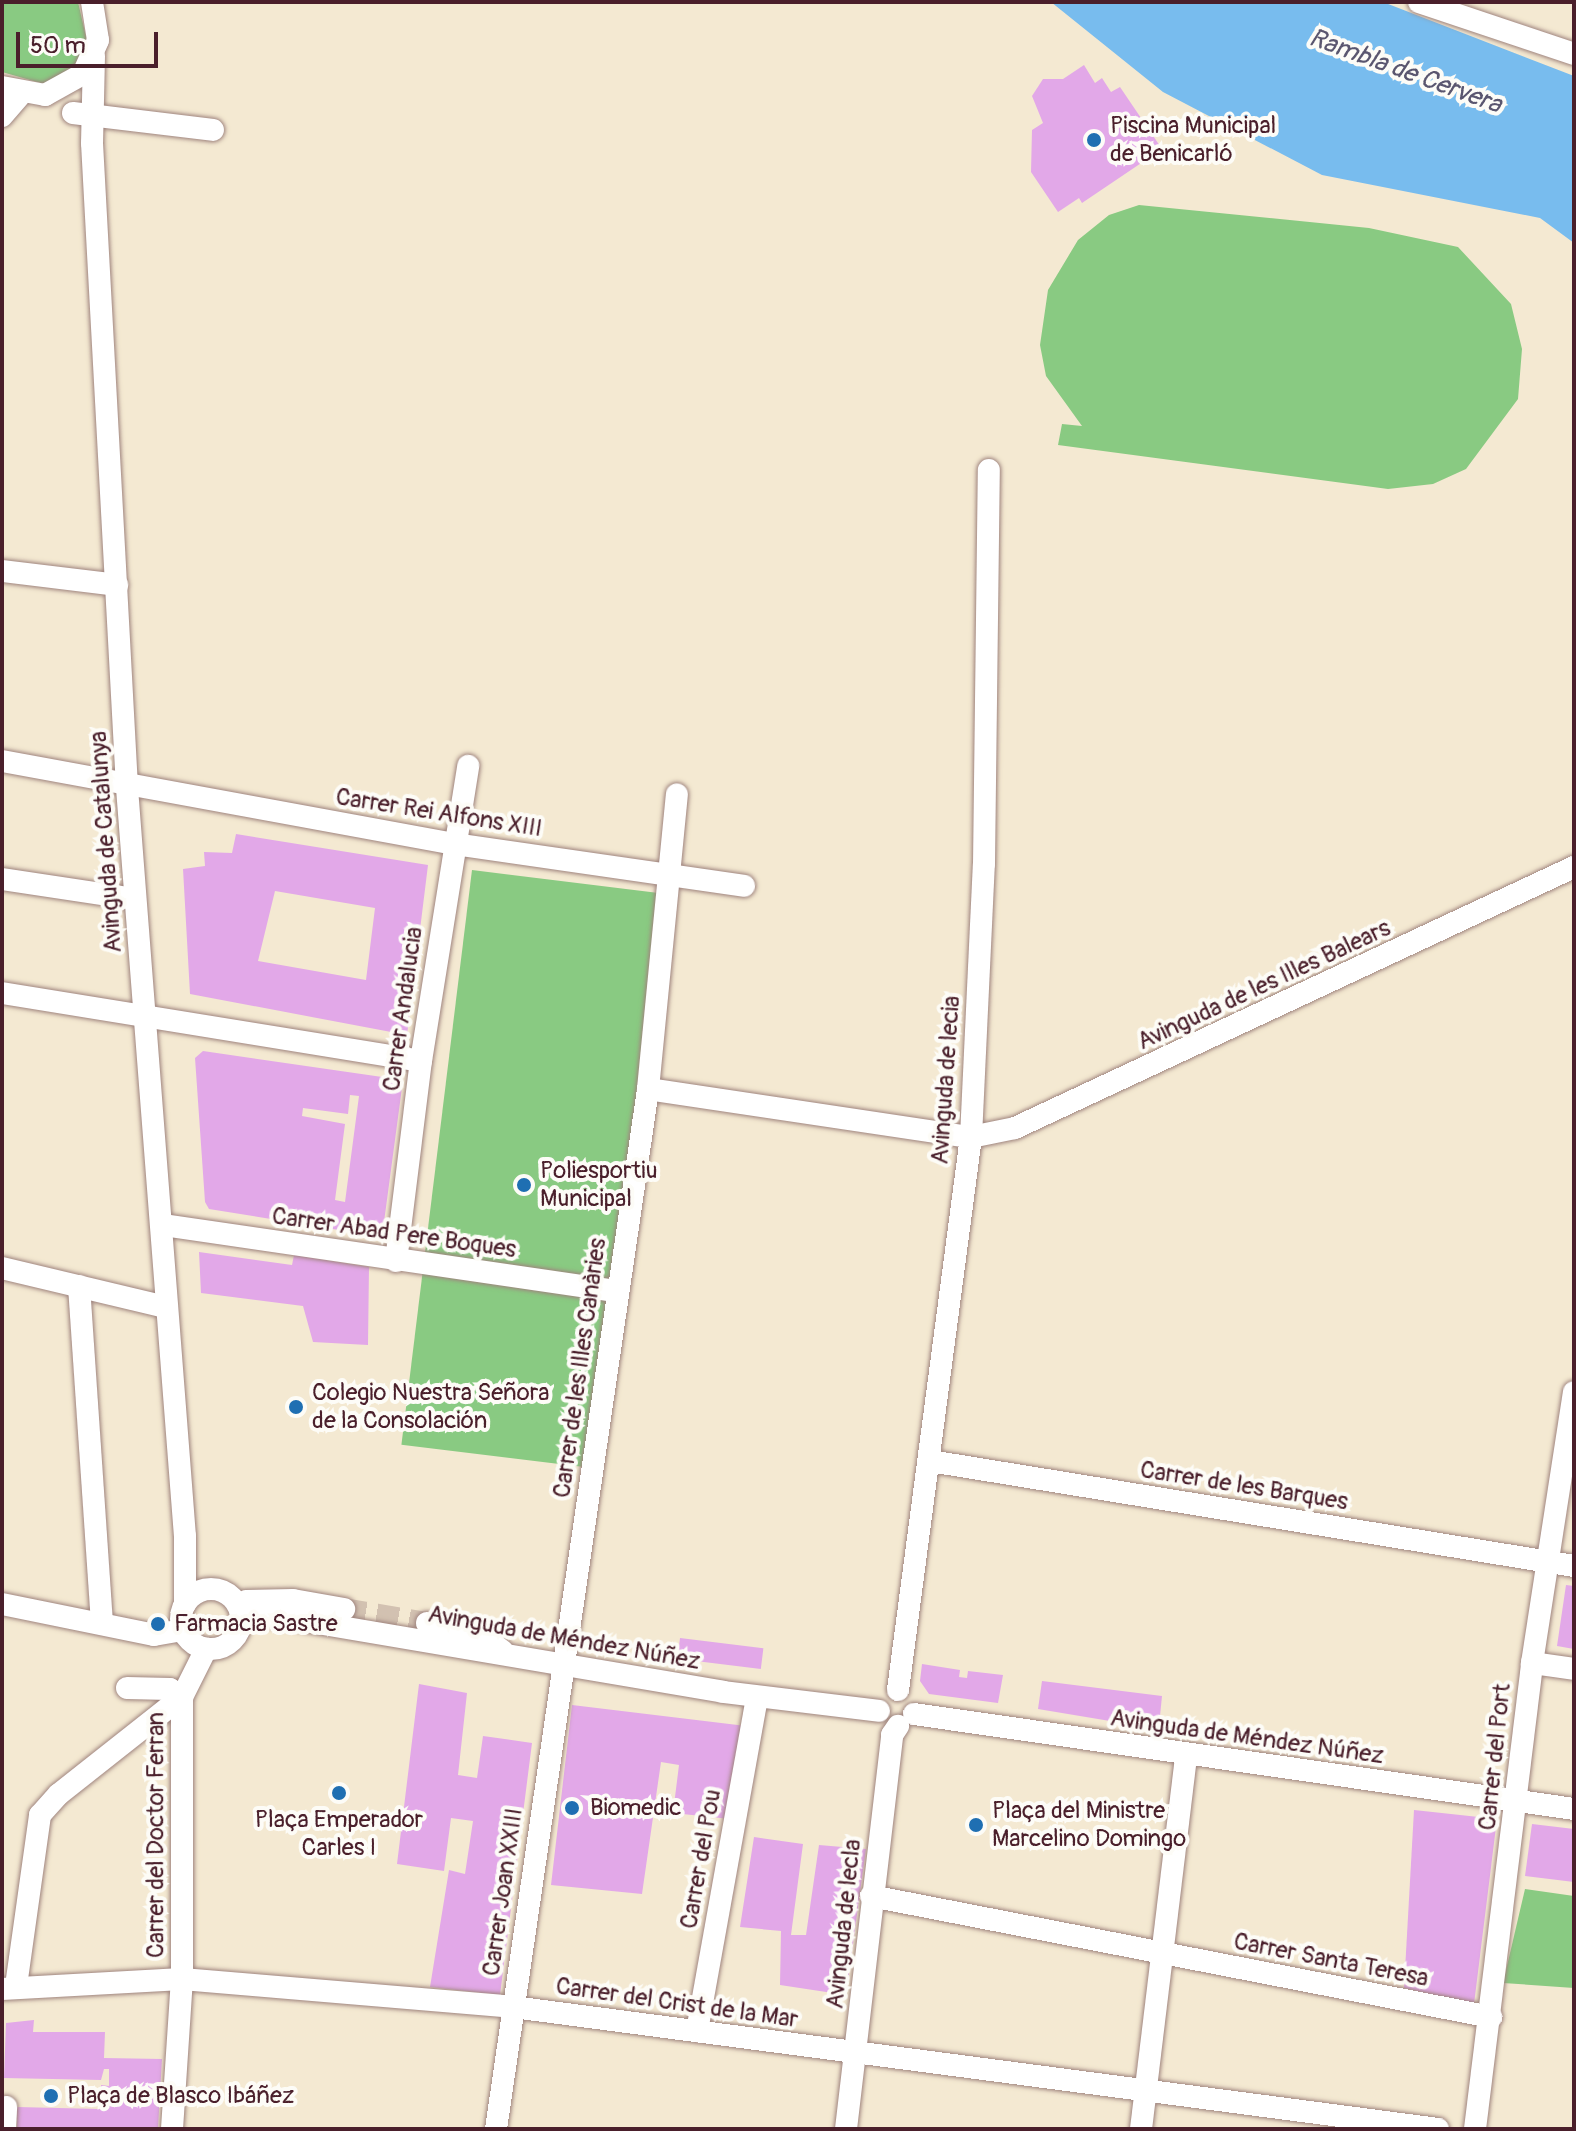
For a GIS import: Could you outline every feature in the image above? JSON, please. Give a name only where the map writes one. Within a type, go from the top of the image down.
[{"type":"street","points":[[92,2],[99,24],[83,112],[213,130]]},
{"type":"street","points":[[1419,2],[1574,54]]},
{"type":"street","points":[[2,116],[12,91],[45,95],[83,74],[94,56]]},
{"type":"street","name":"Avinguda de Catalunya","points":[[45,95],[83,112],[92,143],[127,788],[163,1225],[166,1307],[185,1536],[185,1604]]},
{"type":"street","name":"Avinguda de lecia","points":[[898,1690],[971,1137],[984,864],[989,470]]},
{"type":"street","points":[[2,571],[117,585]]},
{"type":"street","name":"Carrer Rei Alfons XIII","points":[[2,761],[127,788],[454,844],[744,886]]},
{"type":"street","name":"Carrer Andalucia","points":[[396,1261],[421,1061],[468,766]]},
{"type":"street","name":"Carrer de les Illes Canàries","points":[[563,1663],[648,1089],[677,794]]},
{"type":"street","name":"Avinguda de les Illes Balears","points":[[971,1137],[1015,1128],[1574,867]]},
{"type":"street","points":[[2,879],[135,899]]},
{"type":"street","points":[[2,993],[421,1061]]},
{"type":"street","points":[[648,1089],[971,1137]]},
{"type":"street","name":"Carrer Abad Pere Boques","points":[[163,1225],[618,1291]]},
{"type":"street","points":[[2,1268],[166,1307]]},
{"type":"street","points":[[79,1286],[102,1623]]},
{"type":"street","name":"Carrer del Port","points":[[1475,2129],[1532,1663],[1549,1562],[1566,1498],[1574,1392]]},
{"type":"street","name":"Carrer de les Barques","points":[[930,1461],[1574,1566]]},
{"type":"street","name":"Avinguda de Catalunya","points":[[185,1536],[197,1565],[232,1601]]},
{"type":"street","points":[[232,1601],[233,1640],[206,1649],[192,1642],[183,1630],[185,1604],[199,1591],[232,1601],[344,1609]]},
{"type":"street","name":"Avinguda de Méndez Núñez","points":[[232,1601],[507,1654],[757,1697],[879,1711]]},
{"type":"street","points":[[2,1604],[154,1635],[183,1630]]},
{"type":"street","points":[[427,1623],[475,1631],[507,1654]]},
{"type":"street","name":"Carrer del Doctor Ferran","points":[[172,2129],[182,1979],[176,1693],[206,1649]]},
{"type":"street","name":"Carrer Joan XXIII","points":[[497,2129],[563,1663]]},
{"type":"street","points":[[1532,1663],[1574,1669]]},
{"type":"street","points":[[127,1688],[176,1693]]},
{"type":"street","points":[[898,1690],[912,1698],[906,1720],[884,1721],[879,1711],[884,1696],[898,1690]]},
{"type":"street","points":[[9,1988],[40,1815],[59,1794],[176,1693]]},
{"type":"street","name":"Carrer del Pou","points":[[697,2031],[757,1697]]},
{"type":"street","name":"Avinguda de Méndez Núñez","points":[[906,1720],[1574,1809]]},
{"type":"street","name":"Avinguda de lecla","points":[[846,2129],[858,2054],[871,1896],[892,1735],[906,1720]]},
{"type":"street","points":[[1141,2129],[1186,1756]]},
{"type":"street","points":[[871,1896],[1162,1954]]},
{"type":"street","name":"Carrer Santa Teresa","points":[[1162,1954],[1491,2017]]},
{"type":"street","name":"Carrer del Crist de la Mar","points":[[9,1988],[182,1979],[513,2007],[858,2054],[1145,2087],[1341,2121],[1438,2129]]},
{"type":"green space","points":[[2,2],[78,2],[87,41],[73,68],[44,84],[2,72]]},
{"type":"green space","points":[[1139,205],[1369,228],[1458,247],[1511,304],[1522,349],[1518,399],[1466,469],[1433,484],[1388,489],[1058,445],[1062,424],[1082,426],[1046,376],[1040,345],[1048,290],[1078,240],[1109,215]]},
{"type":"green space","points":[[472,870],[663,893],[592,1468],[401,1445]]},
{"type":"green space","points":[[1525,1889],[1574,1896],[1574,1988],[1503,1983]]},
{"type":"water","name":"Rambla de Cervera","points":[[1051,2],[1383,2],[1574,76],[1574,243],[1540,218],[1322,175],[1163,92]]},
{"type":"building","name":"Piscina Municipal de Benicarló","points":[[1084,65],[1095,83],[1102,78],[1111,92],[1120,87],[1162,149],[1082,203],[1079,198],[1058,212],[1031,172],[1032,130],[1043,123],[1032,96],[1043,79],[1063,79]]},
{"type":"building","points":[[236,834],[428,865],[407,1035],[190,994],[183,869],[205,866],[204,852],[232,853]],"holes":[[[275,891],[375,908],[366,980],[258,961]]]},
{"type":"building","points":[[203,1051],[403,1080],[382,1237],[209,1209],[205,1202],[195,1058]],"holes":[[[350,1095],[359,1096],[345,1202],[335,1200],[345,1124],[302,1116],[303,1108],[348,1114]]]},
{"type":"building","points":[[199,1252],[292,1265],[294,1255],[369,1267],[368,1345],[313,1342],[303,1306],[201,1293]]},
{"type":"building","points":[[1566,1585],[1574,1586],[1574,1649],[1557,1646]]},
{"type":"building","points":[[680,1638],[763,1648],[761,1669],[677,1659]]},
{"type":"building","points":[[922,1664],[960,1670],[959,1677],[967,1678],[968,1671],[1003,1675],[998,1703],[929,1694],[920,1681]]},
{"type":"building","points":[[1042,1681],[1162,1696],[1160,1716],[1151,1724],[1134,1725],[1038,1709]]},
{"type":"building","points":[[419,1684],[467,1693],[458,1775],[477,1778],[483,1736],[532,1743],[500,1995],[430,1987],[449,1870],[465,1874],[473,1821],[451,1818],[444,1871],[397,1864]]},
{"type":"building","points":[[572,1705],[746,1726],[730,1819],[673,1813],[679,1765],[661,1762],[642,1894],[551,1885]]},
{"type":"building","points":[[1414,1810],[1497,1819],[1474,2004],[1404,1988]]},
{"type":"building","points":[[1532,1824],[1574,1829],[1574,1882],[1525,1876]]},
{"type":"building","points":[[754,1837],[803,1844],[791,1935],[806,1935],[819,1845],[866,1849],[846,1995],[780,1985],[781,1931],[740,1927]]},
{"type":"building","points":[[34,2020],[33,2032],[105,2032],[104,2058],[162,2059],[158,2129],[17,2129],[17,2107],[100,2109],[101,2085],[109,2086],[109,2069],[104,2069],[101,2080],[4,2078],[6,2023]]},
{"type":"tunnel","points":[[344,1609],[427,1623]]},
{"type":"place","name":"Piscina Municipal de Benicarló","points":[[1094,140]]},
{"type":"place","name":"Poliesportiu Municipal","points":[[524,1185]]},
{"type":"place","name":"Colegio Nuestra Señora de la Consolación","points":[[296,1407]]},
{"type":"place","name":"Farmacia Sastre","points":[[158,1624]]},
{"type":"place","name":"Plaça Emperador Carles I","points":[[339,1793]]},
{"type":"place","name":"Biomedic","points":[[572,1808]]},
{"type":"place","name":"Plaça del Ministre Marcelino Domingo","points":[[976,1825]]},
{"type":"place","name":"Plaça de Blasco Ibáñez","points":[[51,2096]]}]
